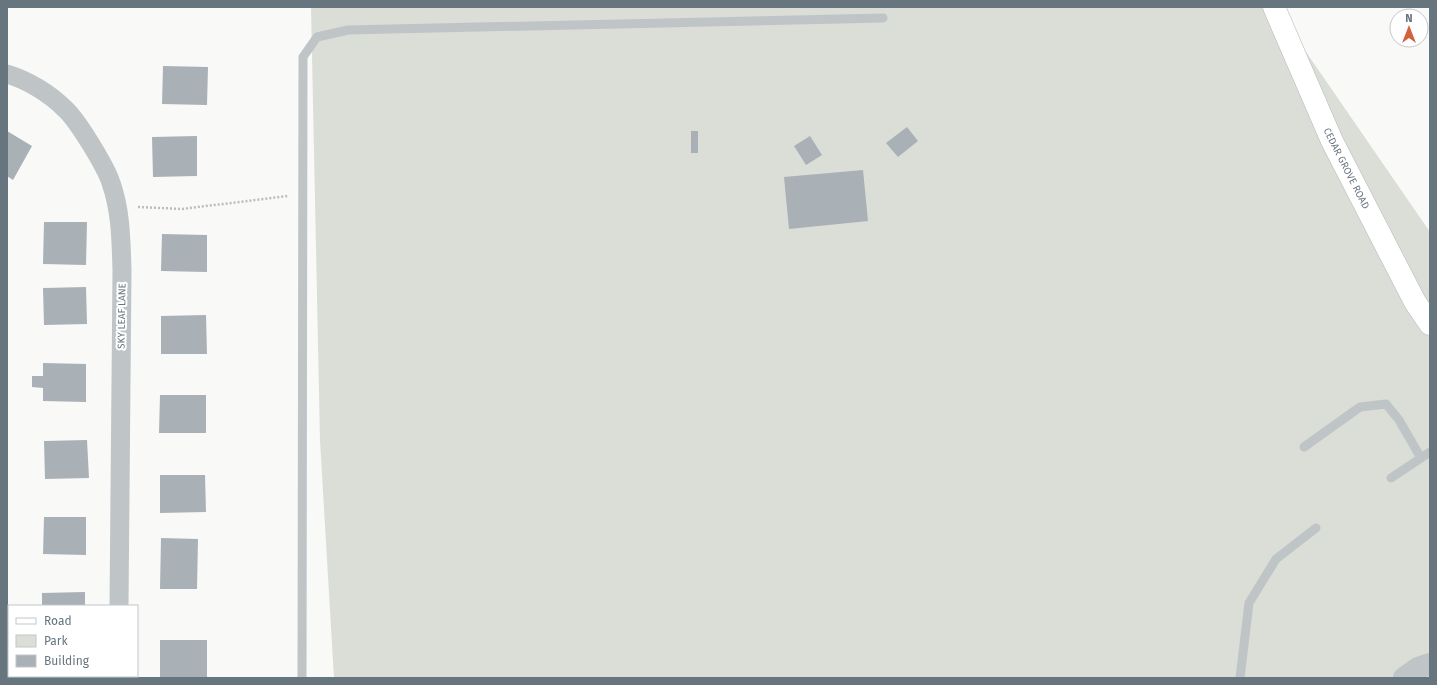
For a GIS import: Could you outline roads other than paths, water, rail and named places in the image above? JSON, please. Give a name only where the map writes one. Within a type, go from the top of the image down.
[{"type":"main road","name":"CEDAR GROVE ROAD","points":[[1274,7],[1332,141],[1415,302],[1430,324]]},
{"type":"street","name":"SKY LEAF LANE","points":[[7,74],[24,79],[65,108],[94,150],[111,182],[117,208],[121,237],[122,264],[119,605]]},
{"type":"street","points":[[1404,678],[1418,668],[1430,664]]},
{"type":"lane","points":[[302,678],[303,58],[317,37],[348,30],[883,18]]},
{"type":"lane","points":[[1304,447],[1360,407],[1386,404],[1399,420],[1421,458]]},
{"type":"lane","points":[[1391,478],[1430,452]]},
{"type":"lane","points":[[1240,678],[1249,603],[1276,559],[1316,528]]}]
